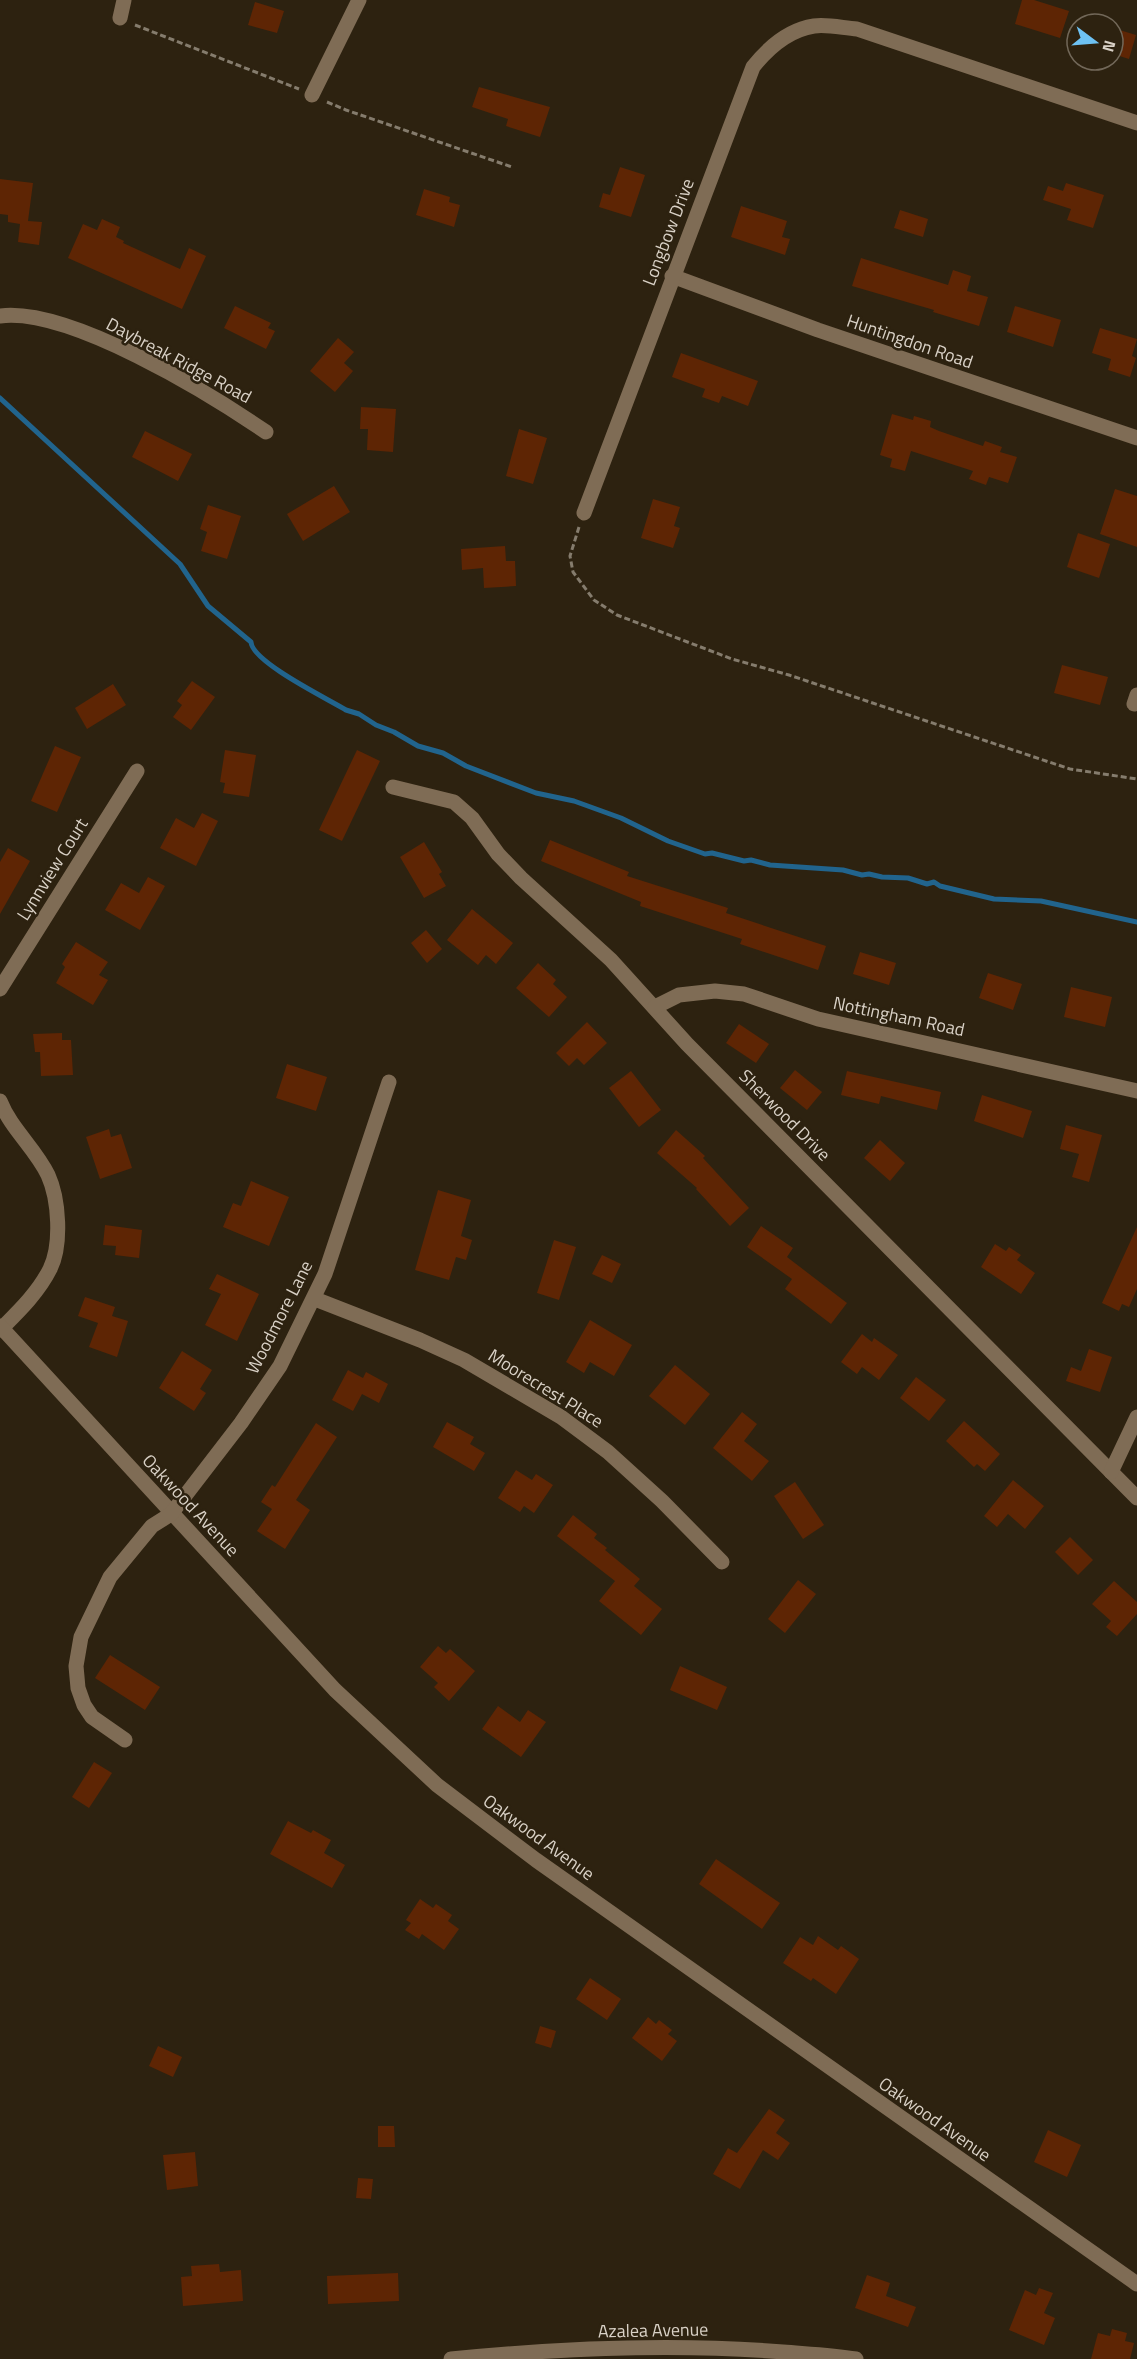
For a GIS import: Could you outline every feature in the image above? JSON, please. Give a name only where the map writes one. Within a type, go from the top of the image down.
[{"type":"street","points":[[120,18],[124,0]]},
{"type":"street","points":[[312,95],[359,0]]},
{"type":"street","name":"Longbow Drive","points":[[584,513],[753,67],[766,51],[794,32],[816,26],[856,29],[1137,123]]},
{"type":"street","name":"Huntingdon Road","points":[[672,276],[818,330],[1137,438]]},
{"type":"street","name":"Daybreak Ridge Road","points":[[0,316],[28,316],[47,320],[107,341],[224,403],[266,432]]},
{"type":"street","name":"Lynnview Court","points":[[0,989],[137,771]]},
{"type":"street","name":"Sherwood Drive","points":[[393,787],[454,802],[472,818],[498,854],[521,878],[583,937],[611,960],[687,1044],[1137,1498]]},
{"type":"street","name":"Nottingham Road","points":[[655,1007],[680,995],[715,991],[744,994],[819,1019],[1137,1091]]},
{"type":"street","name":"Woodmore Lane","points":[[125,1740],[92,1717],[84,1705],[78,1688],[76,1666],[81,1637],[110,1577],[152,1526],[171,1514],[241,1423],[280,1366],[315,1299],[389,1082]]},
{"type":"street","points":[[0,1101],[6,1118],[47,1174],[57,1201],[58,1233],[51,1268],[30,1299],[1,1328]]},
{"type":"street","name":"Moorecrest Place","points":[[315,1299],[420,1340],[464,1360],[561,1417],[608,1452],[647,1487],[722,1562]]},
{"type":"street","name":"Oakwood Avenue","points":[[1,1328],[335,1690],[437,1785],[536,1860],[1137,2284]]},
{"type":"street","points":[[1111,1472],[1137,1417]]},
{"type":"street","name":"Azalea Avenue","points":[[451,2359],[528,2351],[688,2347],[760,2350],[856,2359]]},
{"type":"path","points":[[584,513],[570,556],[573,572],[582,587],[604,608],[732,659],[789,675],[1070,769],[1137,779]]},
{"type":"building","points":[[1022,0],[1034,0],[1069,11],[1065,12],[1065,23],[1060,38],[1015,24]]},
{"type":"building","points":[[255,2],[284,11],[277,33],[248,25]]},
{"type":"building","points":[[1125,32],[1136,35],[1129,59],[1125,58]]},
{"type":"building","points":[[479,87],[550,107],[540,137],[506,126],[508,119],[472,107]]},
{"type":"building","points":[[620,167],[645,175],[631,217],[599,207],[603,193],[610,195]]},
{"type":"building","points":[[0,179],[33,183],[28,221],[42,222],[39,245],[18,242],[20,224],[8,222],[8,215],[0,214]]},
{"type":"building","points":[[1066,183],[1104,195],[1093,228],[1067,220],[1071,209],[1043,200],[1048,186],[1063,191]]},
{"type":"building","points":[[424,189],[450,197],[449,202],[460,205],[454,227],[416,215]]},
{"type":"building","points":[[741,206],[787,221],[782,237],[790,239],[785,255],[731,237]]},
{"type":"building","points":[[900,210],[928,219],[923,237],[894,228]]},
{"type":"building","points":[[102,219],[120,227],[116,237],[124,241],[123,243],[180,269],[189,248],[206,256],[182,309],[68,258],[83,224],[97,230]]},
{"type":"building","points":[[861,258],[948,285],[953,270],[971,276],[967,291],[988,297],[979,326],[852,286]]},
{"type":"building","points":[[235,306],[271,323],[268,328],[275,331],[266,349],[224,328]]},
{"type":"building","points":[[1015,306],[1061,320],[1053,347],[1007,332]]},
{"type":"building","points":[[1100,328],[1137,339],[1132,356],[1136,358],[1130,377],[1108,370],[1111,359],[1092,353]]},
{"type":"building","points":[[338,338],[354,352],[344,363],[353,371],[335,392],[310,371]]},
{"type":"building","points":[[681,353],[758,381],[748,406],[722,396],[719,403],[702,397],[705,389],[672,377]]},
{"type":"building","points":[[361,407],[396,409],[393,452],[367,450],[368,429],[360,429]]},
{"type":"building","points":[[892,414],[913,420],[914,416],[931,421],[930,427],[983,446],[985,441],[1002,447],[1000,452],[1017,457],[1008,483],[989,477],[986,485],[969,479],[973,471],[911,451],[905,471],[890,467],[892,459],[880,455]]},
{"type":"building","points":[[519,429],[547,438],[533,484],[506,476]]},
{"type":"building","points":[[145,431],[192,454],[178,481],[132,457]]},
{"type":"building","points":[[334,486],[350,512],[303,541],[287,514]]},
{"type":"building","points":[[1115,489],[1137,496],[1137,547],[1100,534]]},
{"type":"building","points":[[653,499],[680,507],[674,526],[680,528],[673,548],[641,538]]},
{"type":"building","points":[[208,505],[241,516],[227,559],[201,551],[207,532],[200,529]]},
{"type":"building","points":[[1078,533],[1110,544],[1099,578],[1067,567]]},
{"type":"building","points":[[505,546],[506,561],[515,561],[516,586],[484,588],[483,568],[462,570],[461,549]]},
{"type":"building","points":[[1062,665],[1108,677],[1100,705],[1054,693]]},
{"type":"building","points":[[192,681],[215,697],[191,730],[173,717],[182,705],[177,701]]},
{"type":"building","points":[[113,684],[126,705],[87,729],[75,708]]},
{"type":"building","points":[[55,746],[81,757],[57,812],[31,801]]},
{"type":"building","points":[[225,750],[256,755],[249,797],[223,793],[225,783],[220,782]]},
{"type":"building","points":[[357,750],[380,761],[342,841],[319,830]]},
{"type":"building","points":[[202,813],[218,821],[196,866],[160,848],[176,818],[194,828]]},
{"type":"building","points":[[550,840],[629,872],[627,876],[728,908],[726,913],[826,946],[818,970],[740,944],[742,939],[640,906],[641,902],[541,861]]},
{"type":"building","points":[[424,842],[442,872],[439,874],[446,886],[424,898],[400,857]]},
{"type":"building","points":[[8,848],[30,861],[0,914],[0,862]]},
{"type":"building","points":[[148,877],[165,886],[140,930],[105,910],[121,883],[139,893]]},
{"type":"building","points":[[472,909],[513,943],[496,964],[486,955],[478,965],[447,940]]},
{"type":"building","points":[[426,930],[442,949],[427,963],[411,943]]},
{"type":"building","points":[[76,942],[108,962],[99,975],[108,980],[93,1005],[56,983],[65,967],[62,964]]},
{"type":"building","points":[[860,952],[896,963],[889,985],[853,974]]},
{"type":"building","points":[[538,963],[556,980],[553,984],[567,997],[549,1017],[516,988]]},
{"type":"building","points":[[988,973],[1022,984],[1013,1010],[979,998]]},
{"type":"building","points":[[1071,987],[1112,997],[1105,1027],[1064,1017]]},
{"type":"building","points":[[587,1022],[607,1043],[584,1065],[577,1058],[569,1066],[556,1053]]},
{"type":"building","points":[[739,1024],[769,1044],[756,1063],[726,1043]]},
{"type":"building","points":[[62,1033],[62,1040],[71,1040],[73,1075],[41,1076],[40,1052],[35,1052],[33,1034]]},
{"type":"building","points":[[287,1064],[327,1077],[316,1111],[276,1098]]},
{"type":"building","points":[[795,1070],[822,1092],[807,1110],[780,1088]]},
{"type":"building","points":[[631,1071],[661,1110],[639,1127],[609,1088]]},
{"type":"building","points":[[847,1071],[941,1092],[937,1110],[881,1096],[879,1104],[841,1095]]},
{"type":"building","points":[[982,1095],[1032,1111],[1023,1138],[974,1121]]},
{"type":"building","points":[[1066,1125],[1102,1135],[1089,1182],[1072,1177],[1079,1154],[1060,1149]]},
{"type":"building","points":[[109,1129],[111,1137],[121,1134],[132,1168],[100,1179],[86,1137]]},
{"type":"building","points":[[676,1130],[705,1156],[703,1158],[749,1208],[730,1226],[697,1188],[657,1153]]},
{"type":"building","points":[[880,1140],[905,1163],[890,1181],[864,1158]]},
{"type":"building","points":[[251,1181],[289,1197],[269,1246],[223,1227],[233,1203],[241,1206]]},
{"type":"building","points":[[438,1190],[471,1200],[461,1236],[472,1240],[466,1260],[456,1257],[449,1280],[415,1270]]},
{"type":"building","points":[[105,1225],[142,1230],[139,1258],[115,1255],[116,1246],[103,1245]]},
{"type":"building","points":[[761,1226],[793,1248],[787,1257],[847,1303],[831,1324],[785,1289],[792,1279],[747,1247]]},
{"type":"building","points":[[1137,1227],[1137,1289],[1129,1307],[1122,1304],[1119,1311],[1102,1303]]},
{"type":"building","points":[[554,1240],[576,1247],[559,1300],[537,1293]]},
{"type":"building","points":[[995,1244],[1006,1251],[1009,1247],[1021,1255],[1017,1260],[1035,1273],[1021,1294],[981,1267]]},
{"type":"building","points":[[602,1255],[621,1264],[612,1283],[592,1274]]},
{"type":"building","points":[[217,1274],[259,1294],[237,1341],[205,1325],[221,1294],[209,1289]]},
{"type":"building","points":[[85,1297],[115,1307],[112,1316],[128,1321],[117,1357],[89,1347],[98,1323],[78,1316]]},
{"type":"building","points":[[590,1320],[632,1345],[614,1376],[590,1362],[584,1373],[566,1362]]},
{"type":"building","points":[[862,1334],[872,1342],[874,1338],[898,1355],[879,1380],[862,1367],[857,1374],[841,1362]]},
{"type":"building","points":[[1089,1349],[1112,1357],[1100,1392],[1066,1381],[1071,1367],[1081,1371]]},
{"type":"building","points":[[182,1351],[212,1370],[200,1389],[206,1393],[194,1411],[159,1388]]},
{"type":"building","points":[[675,1365],[710,1394],[685,1425],[649,1396]]},
{"type":"building","points":[[348,1370],[363,1378],[366,1372],[388,1384],[379,1403],[362,1394],[353,1411],[332,1400]]},
{"type":"building","points":[[916,1377],[946,1400],[929,1421],[900,1398]]},
{"type":"building","points":[[742,1412],[757,1424],[744,1441],[769,1461],[752,1481],[713,1448]]},
{"type":"building","points":[[964,1421],[1000,1454],[985,1471],[977,1464],[974,1467],[946,1441]]},
{"type":"building","points":[[447,1422],[474,1437],[470,1444],[485,1453],[474,1471],[433,1447]]},
{"type":"building","points":[[316,1423],[337,1437],[296,1500],[310,1510],[285,1549],[257,1531],[272,1509],[261,1502],[272,1485],[275,1487]]},
{"type":"building","points":[[516,1470],[532,1480],[536,1474],[553,1485],[534,1513],[524,1506],[520,1512],[498,1498]]},
{"type":"building","points":[[1013,1480],[1044,1506],[1025,1529],[1008,1514],[997,1527],[984,1516]]},
{"type":"building","points":[[795,1482],[824,1525],[803,1539],[774,1496]]},
{"type":"building","points":[[573,1515],[597,1534],[594,1538],[607,1548],[605,1550],[640,1579],[634,1586],[662,1609],[641,1635],[599,1601],[615,1581],[557,1536]]},
{"type":"building","points":[[1070,1537],[1093,1560],[1078,1575],[1055,1552]]},
{"type":"building","points":[[798,1580],[816,1594],[785,1633],[768,1619]]},
{"type":"building","points":[[1114,1581],[1137,1602],[1137,1614],[1117,1636],[1106,1627],[1111,1621],[1092,1604]]},
{"type":"building","points":[[438,1646],[446,1653],[450,1649],[475,1671],[449,1701],[434,1687],[438,1683],[420,1667]]},
{"type":"building","points":[[110,1655],[160,1687],[145,1710],[95,1678]]},
{"type":"building","points":[[680,1666],[727,1687],[717,1710],[670,1690]]},
{"type":"building","points":[[498,1706],[520,1722],[528,1710],[546,1722],[521,1757],[482,1729]]},
{"type":"building","points":[[94,1762],[112,1773],[89,1808],[72,1797]]},
{"type":"building","points":[[288,1821],[311,1833],[313,1830],[331,1840],[324,1853],[345,1865],[332,1888],[270,1854]]},
{"type":"building","points":[[716,1859],[780,1903],[762,1929],[699,1884]]},
{"type":"building","points":[[420,1899],[433,1908],[436,1904],[452,1915],[448,1921],[459,1929],[444,1950],[422,1934],[419,1939],[405,1930],[411,1923],[406,1920]]},
{"type":"building","points":[[818,1936],[838,1950],[841,1946],[859,1959],[836,1994],[813,1978],[811,1981],[783,1963],[800,1937],[813,1945]]},
{"type":"building","points":[[590,1978],[621,1999],[607,2020],[576,1999]]},
{"type":"building","points":[[648,2017],[656,2024],[659,2020],[672,2030],[668,2034],[677,2041],[662,2061],[632,2038]]},
{"type":"building","points":[[540,2026],[556,2031],[551,2048],[535,2043]]},
{"type":"building","points":[[158,2046],[182,2057],[173,2077],[149,2066]]},
{"type":"building","points":[[769,2109],[785,2120],[776,2133],[790,2143],[778,2160],[763,2150],[740,2189],[713,2174],[728,2148],[737,2153]]},
{"type":"building","points":[[378,2126],[394,2126],[395,2147],[378,2147]]},
{"type":"building","points":[[1048,2130],[1081,2145],[1067,2177],[1034,2162]]},
{"type":"building","points":[[195,2152],[198,2186],[167,2190],[163,2155]]},
{"type":"building","points":[[358,2178],[373,2179],[371,2199],[356,2198]]},
{"type":"building","points":[[219,2264],[220,2272],[241,2270],[243,2301],[183,2306],[181,2277],[192,2276],[191,2266]]},
{"type":"building","points":[[398,2273],[399,2301],[328,2304],[327,2276]]},
{"type":"building","points":[[867,2275],[890,2283],[886,2296],[916,2307],[908,2327],[855,2308]]},
{"type":"building","points":[[1039,2288],[1053,2293],[1044,2313],[1055,2318],[1044,2345],[1009,2330],[1025,2290],[1036,2295]]},
{"type":"building","points":[[1112,2329],[1127,2333],[1125,2341],[1134,2343],[1130,2359],[1091,2359],[1098,2333],[1110,2336]]},
{"type":"waterway","points":[[0,398],[180,564],[208,606],[251,642],[264,660],[308,689],[418,746],[443,753],[466,766],[536,793],[574,801],[621,818],[668,841],[705,854],[712,853],[770,865],[843,870],[862,875],[908,878],[927,884],[934,882],[940,886],[994,899],[1041,901],[1137,922]]}]
